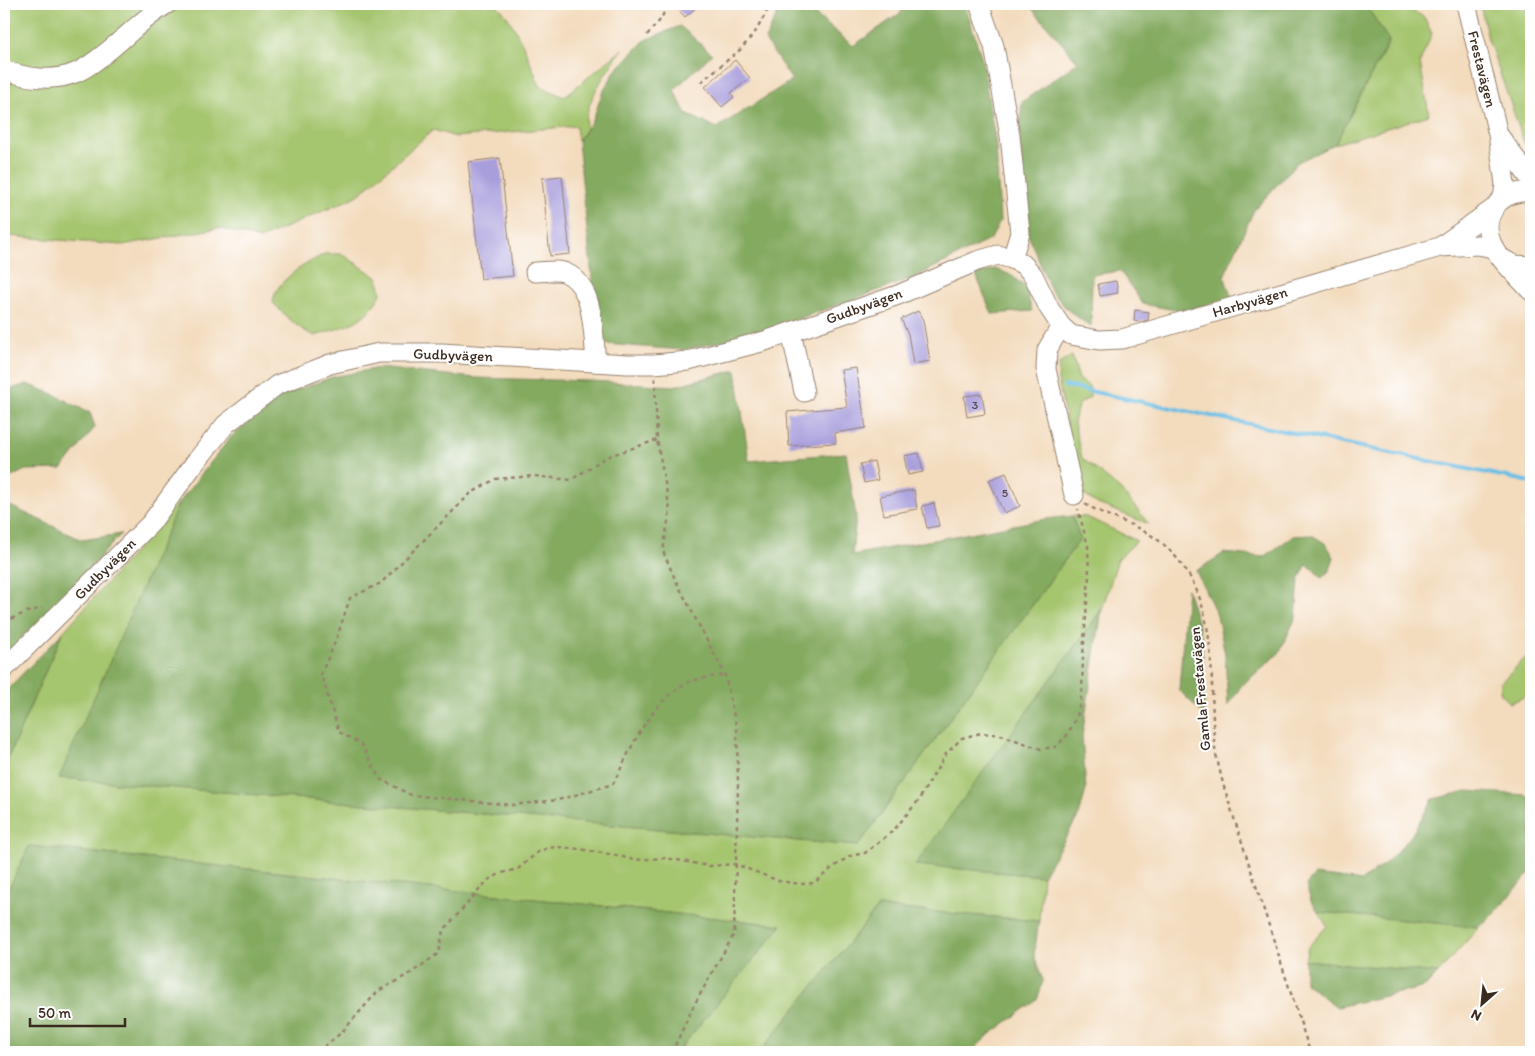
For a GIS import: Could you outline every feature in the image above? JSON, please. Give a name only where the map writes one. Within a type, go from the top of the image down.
[{"type":"street","points":[[4,70],[35,78],[56,78],[76,73],[97,59],[166,4]]},
{"type":"street","points":[[979,4],[994,46],[1010,136],[1020,233],[1012,259],[1024,265],[1033,275],[1048,308],[1060,326],[1047,350],[1046,369],[1074,495]]},
{"type":"street","name":"Frestavägen","points":[[1466,4],[1498,134],[1505,184],[1498,204],[1488,222],[1488,236],[1497,254]]},
{"type":"street","name":"Frestavägen","points":[[1498,134],[1531,180]]},
{"type":"street","name":"Harbyvägen","points":[[1440,247],[1515,193],[1531,192]]},
{"type":"street","name":"Harbyvägen","points":[[1060,326],[1071,335],[1099,340],[1122,339],[1440,247],[1478,245],[1514,265],[1531,266]]},
{"type":"street","points":[[1497,254],[1531,291]]},
{"type":"street","name":"Gudbyvägen","points":[[4,669],[151,522],[226,424],[277,385],[330,364],[379,353],[442,353],[654,364],[688,361],[765,341],[898,294],[977,261],[998,255],[1012,259]]},
{"type":"street","points":[[535,272],[565,272],[582,285],[588,298],[596,362]]},
{"type":"street","points":[[791,332],[804,392]]},
{"type":"path","points":[[647,34],[661,19],[668,4]]},
{"type":"path","points":[[701,82],[741,49],[756,31],[771,4]]},
{"type":"path","points":[[654,364],[657,440],[670,510],[663,551],[675,579],[725,674],[737,730],[738,824],[735,864],[734,934],[694,1005],[672,1052]]},
{"type":"path","points":[[657,440],[606,457],[571,480],[534,476],[495,479],[470,494],[381,583],[350,598],[322,674],[339,732],[362,744],[380,779],[411,794],[512,805],[558,800],[613,784],[634,743],[659,704],[688,682],[725,674]]},
{"type":"path","points":[[318,1052],[342,1032],[378,991],[411,973],[440,953],[443,931],[488,880],[502,873],[518,869],[538,852],[558,847],[615,855],[634,860],[666,858],[709,866],[735,864],[779,881],[800,884],[814,883],[850,856],[866,853],[893,831],[918,801],[946,754],[962,738],[981,733],[1001,735],[1041,749],[1055,747],[1066,736],[1077,717],[1082,692],[1089,576],[1088,546],[1074,495]]},
{"type":"path","name":"Gamla Frestavägen","points":[[1074,495],[1087,505],[1144,532],[1162,543],[1183,566],[1204,607],[1211,649],[1214,741],[1222,784],[1310,1052]]},
{"type":"path","points":[[4,622],[27,612],[48,607],[59,614]]},
{"type":"green space","points":[[4,4],[158,4],[69,70],[40,72],[4,62]]},
{"type":"green space","points":[[183,4],[495,4],[509,19],[527,54],[540,86],[564,97],[623,49],[592,97],[588,108],[586,129],[578,141],[576,126],[456,137],[433,130],[357,196],[260,239],[219,228],[122,245],[8,236],[4,234],[4,77],[65,83]]},
{"type":"green space","points":[[782,4],[803,4],[853,46],[902,12],[899,4],[965,4],[982,60],[996,146],[1000,221],[991,239],[913,278],[756,334],[683,350],[605,344],[594,297],[578,141],[593,119],[602,94],[615,71],[645,40],[680,26],[712,54],[674,90],[686,114],[717,128],[792,80],[765,40]]},
{"type":"green space","points":[[1028,4],[1365,4],[1389,41],[1335,144],[1298,162],[1254,210],[1224,276],[1232,299],[1181,311],[1143,304],[1120,271],[1092,275],[1091,327],[1068,310],[1051,291],[1028,234],[1019,132],[1022,102],[1078,62]]},
{"type":"green space","points":[[1365,4],[1399,4],[1424,17],[1432,34],[1420,62],[1429,115],[1335,144],[1389,41]]},
{"type":"green space","points":[[1480,4],[1531,4],[1531,152],[1524,142],[1488,39]]},
{"type":"green space","points":[[325,254],[342,254],[378,278],[381,294],[368,312],[361,318],[345,326],[315,336],[298,326],[273,303],[279,287],[285,280],[301,267]]},
{"type":"green space","points":[[995,269],[1011,275],[1026,288],[1032,311],[992,314],[976,275]]},
{"type":"green space","points":[[1072,356],[1079,379],[1089,386],[1090,397],[1078,405],[1074,423],[1082,458],[1120,489],[1149,524],[1098,504],[1085,496],[1078,484],[1058,380],[1059,364]]},
{"type":"green space","points":[[379,368],[476,378],[591,381],[674,386],[736,370],[749,461],[846,453],[856,517],[852,555],[1046,519],[1072,516],[1080,539],[858,846],[59,778],[180,501],[231,437],[281,396],[332,377]]},
{"type":"green space","points":[[27,384],[53,394],[90,413],[95,427],[62,469],[25,470],[4,481],[4,391]]},
{"type":"green space","points":[[180,501],[60,778],[858,846],[1080,539],[1072,516],[1087,517],[1137,541],[1118,559],[1102,609],[916,865],[1043,876],[1039,921],[878,907],[760,1052],[677,1052],[782,925],[29,846],[4,899],[4,767],[62,633]]},
{"type":"green space","points":[[4,503],[82,540],[121,534],[67,593],[4,655]]},
{"type":"green space","points":[[1312,535],[1326,544],[1334,557],[1330,570],[1322,578],[1307,564],[1299,579],[1296,617],[1279,653],[1241,686],[1228,706],[1225,654],[1217,615],[1196,571],[1224,553],[1264,557],[1293,536]]},
{"type":"green space","points":[[1187,589],[1201,634],[1204,669],[1204,715],[1179,690]]},
{"type":"green space","points":[[1102,609],[1082,736],[1086,790],[1079,815],[1043,876],[915,865]]},
{"type":"green space","points":[[62,633],[4,767],[4,693]]},
{"type":"green space","points":[[1531,652],[1531,692],[1510,703],[1500,693],[1501,682]]},
{"type":"green space","points":[[1467,791],[1527,795],[1531,799],[1531,871],[1500,908],[1479,927],[1318,912],[1311,901],[1306,885],[1315,875],[1362,881],[1388,861],[1411,836],[1433,799]]},
{"type":"green space","points":[[29,846],[782,925],[677,1052],[4,1052],[4,899]]},
{"type":"green space","points":[[878,907],[1039,921],[1034,955],[1043,981],[1037,1000],[989,1035],[971,1052],[760,1052]]},
{"type":"green space","points":[[1318,912],[1479,927],[1438,973],[1305,960],[1308,947],[1327,926]]},
{"type":"green space","points":[[1305,960],[1438,973],[1425,987],[1337,1007],[1305,983]]},
{"type":"building","points":[[672,4],[700,4],[685,17]]},
{"type":"building","points":[[735,60],[750,78],[731,93],[734,97],[722,107],[705,87]]},
{"type":"building","points":[[500,158],[513,276],[481,279],[468,162]]},
{"type":"building","points":[[562,176],[570,254],[550,256],[542,178]]},
{"type":"building","points":[[1116,281],[1118,293],[1100,296],[1098,284]]},
{"type":"building","points":[[1135,310],[1149,312],[1148,320],[1134,321]]},
{"type":"building","points":[[918,311],[923,320],[930,361],[913,364],[908,334],[901,319]]},
{"type":"building","points":[[856,368],[866,428],[835,433],[836,443],[789,446],[787,412],[847,407],[841,370]]},
{"type":"building","points":[[982,394],[985,414],[967,417],[964,396]]},
{"type":"building","points":[[919,453],[923,472],[908,475],[904,456]]},
{"type":"building","points":[[874,461],[878,480],[864,483],[860,464]]},
{"type":"building","points":[[1006,473],[1020,506],[1004,513],[989,480]]},
{"type":"building","points":[[914,490],[917,509],[884,515],[880,496]]},
{"type":"building","points":[[934,503],[939,526],[927,528],[922,506]]},
{"type":"waterway","points":[[1065,386],[1531,482]]}]
